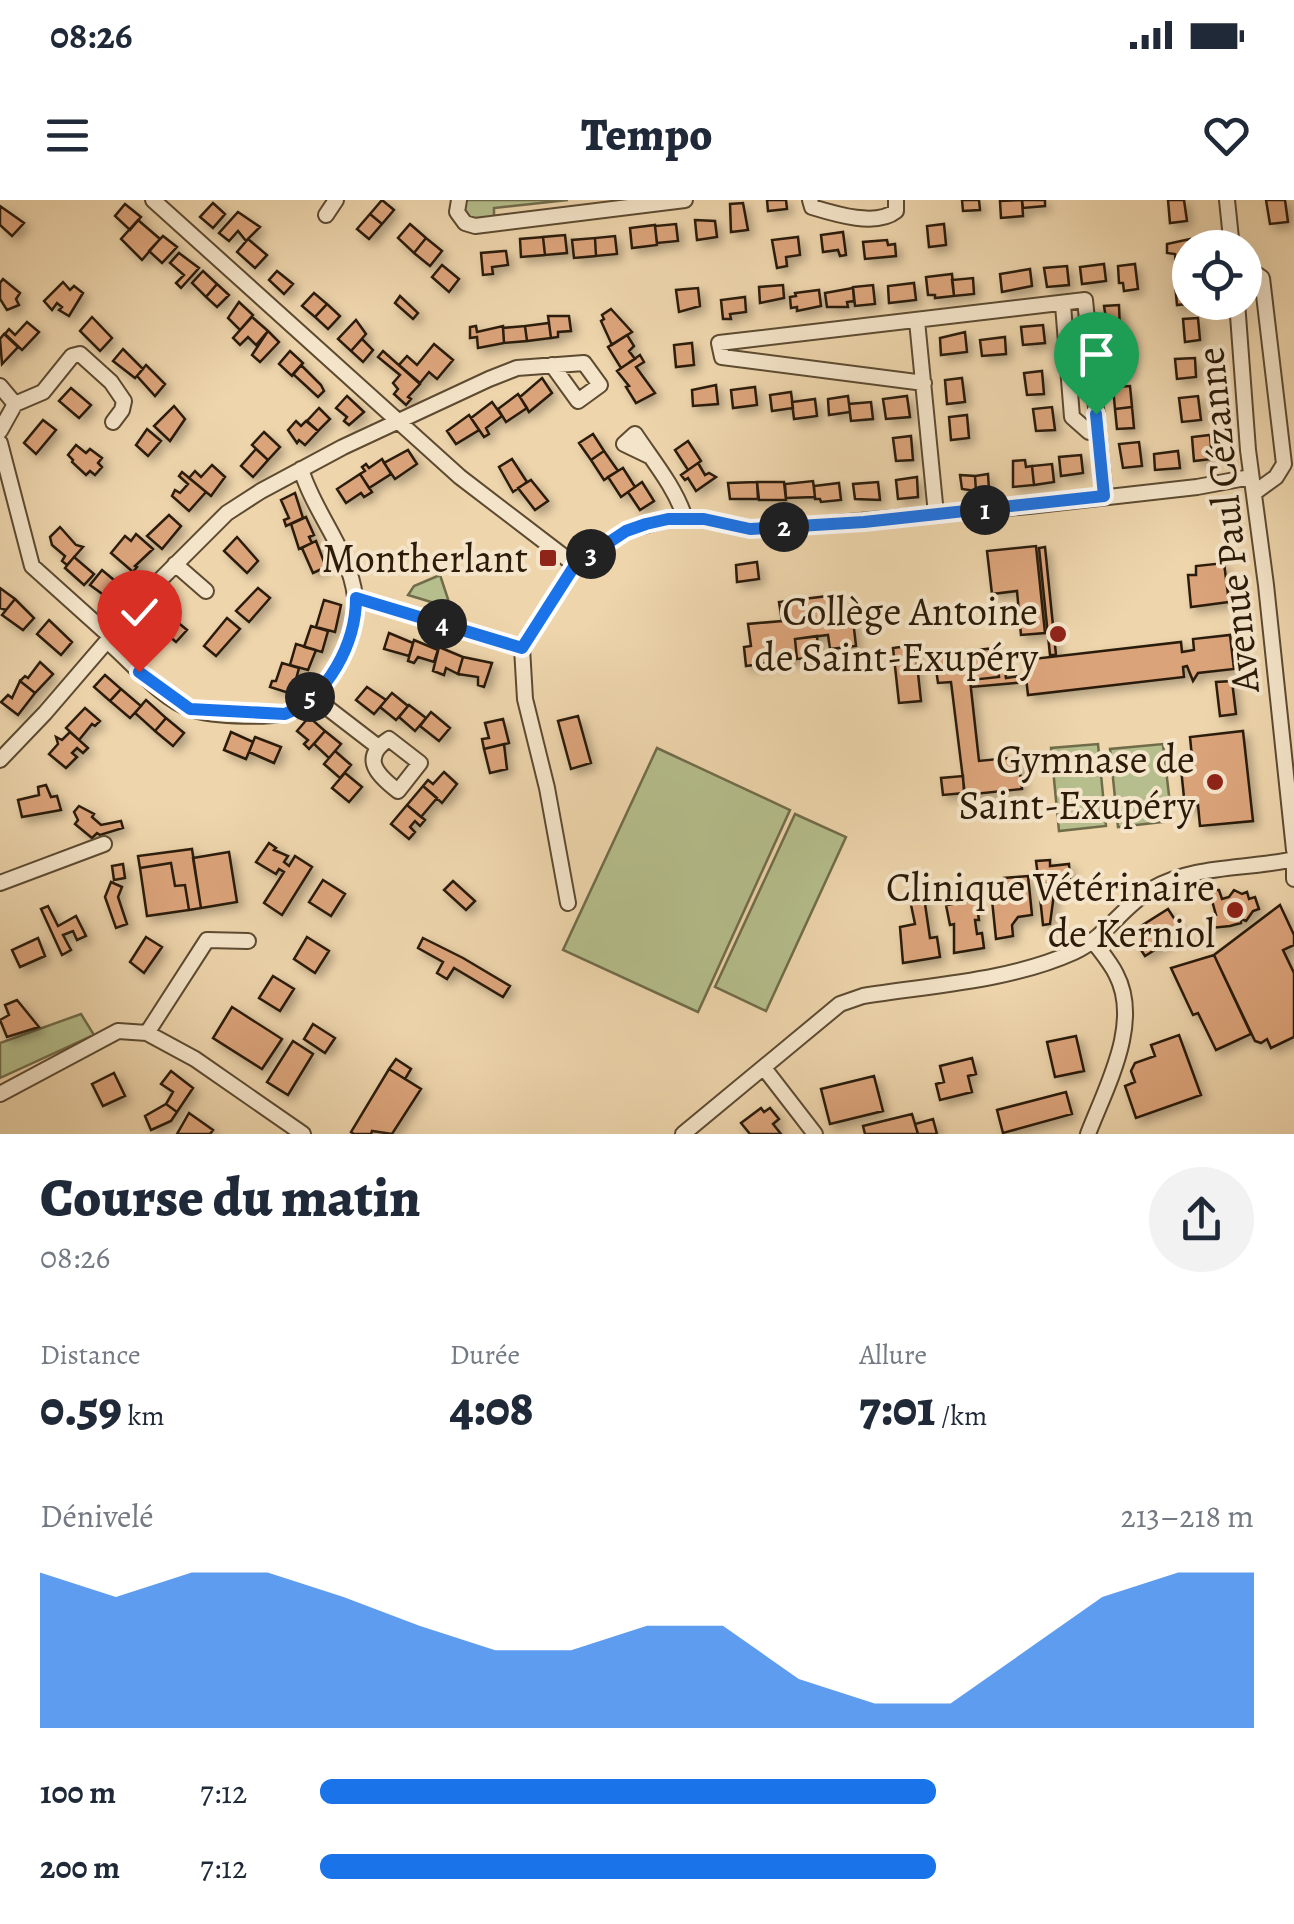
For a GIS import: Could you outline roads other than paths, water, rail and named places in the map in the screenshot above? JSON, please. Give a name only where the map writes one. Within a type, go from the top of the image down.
[{"type":"street","points":[[153,200],[398,423],[526,531],[575,565]]},
{"type":"street","points":[[326,215],[336,200]]},
{"type":"street","points":[[458,200],[457,212],[465,223],[475,226],[685,200]]},
{"type":"street","points":[[810,200],[812,207],[834,214],[882,219],[896,211],[896,200]]},
{"type":"street","points":[[1227,200],[1230,230]]},
{"type":"street","points":[[1254,494],[1276,477],[1284,464],[1262,278]]},
{"type":"street","points":[[924,383],[722,357],[719,342],[1085,300],[1104,496]]},
{"type":"street","points":[[1063,305],[1072,417],[1088,432],[1098,432]]},
{"type":"street","name":"Avenue Paul Cézanne","points":[[1238,320],[1251,478],[1294,850]]},
{"type":"street","points":[[917,322],[936,514]]},
{"type":"street","points":[[0,431],[15,404],[42,392],[72,356],[80,354],[110,382],[124,402],[113,422]]},
{"type":"street","points":[[0,760],[175,564],[226,513],[301,470],[503,374],[517,368],[552,365]]},
{"type":"street","points":[[0,386],[15,404]]},
{"type":"street","points":[[0,442],[32,566],[139,672],[190,709],[285,714],[298,709],[338,666],[347,647],[356,598],[345,564],[301,470]]},
{"type":"street","points":[[650,457],[679,499],[686,518]]},
{"type":"street","points":[[568,903],[547,788],[525,699],[522,648],[575,565],[626,531],[686,518],[750,529],[936,514],[1251,478]]},
{"type":"street","points":[[175,564],[206,592]]},
{"type":"street","points":[[356,598],[522,648]]},
{"type":"street","points":[[312,696],[377,746]]},
{"type":"street","points":[[0,882],[104,844]]},
{"type":"street","points":[[683,1134],[840,1004],[863,996],[1035,966],[1093,941],[1137,900],[1176,877],[1294,862],[1294,879]]},
{"type":"street","points":[[146,1033],[208,940],[248,941]]},
{"type":"street","points":[[1088,1134],[1116,1062],[1126,1010],[1117,976],[1093,941]]},
{"type":"street","points":[[0,1094],[118,1032],[146,1033],[195,1059],[304,1134]]},
{"type":"street","points":[[764,1068],[816,1134]]},
{"type":"place","name":"Montherlant","points":[[548,558]]},
{"type":"place","name":"Collège Antoine de Saint-Exupéry","points":[[1058,634]]},
{"type":"place","name":"Gymnase de Saint-Exupéry","points":[[1215,782]]},
{"type":"place","name":"Clinique Vétérinaire de Kerniol","points":[[1235,910]]}]
